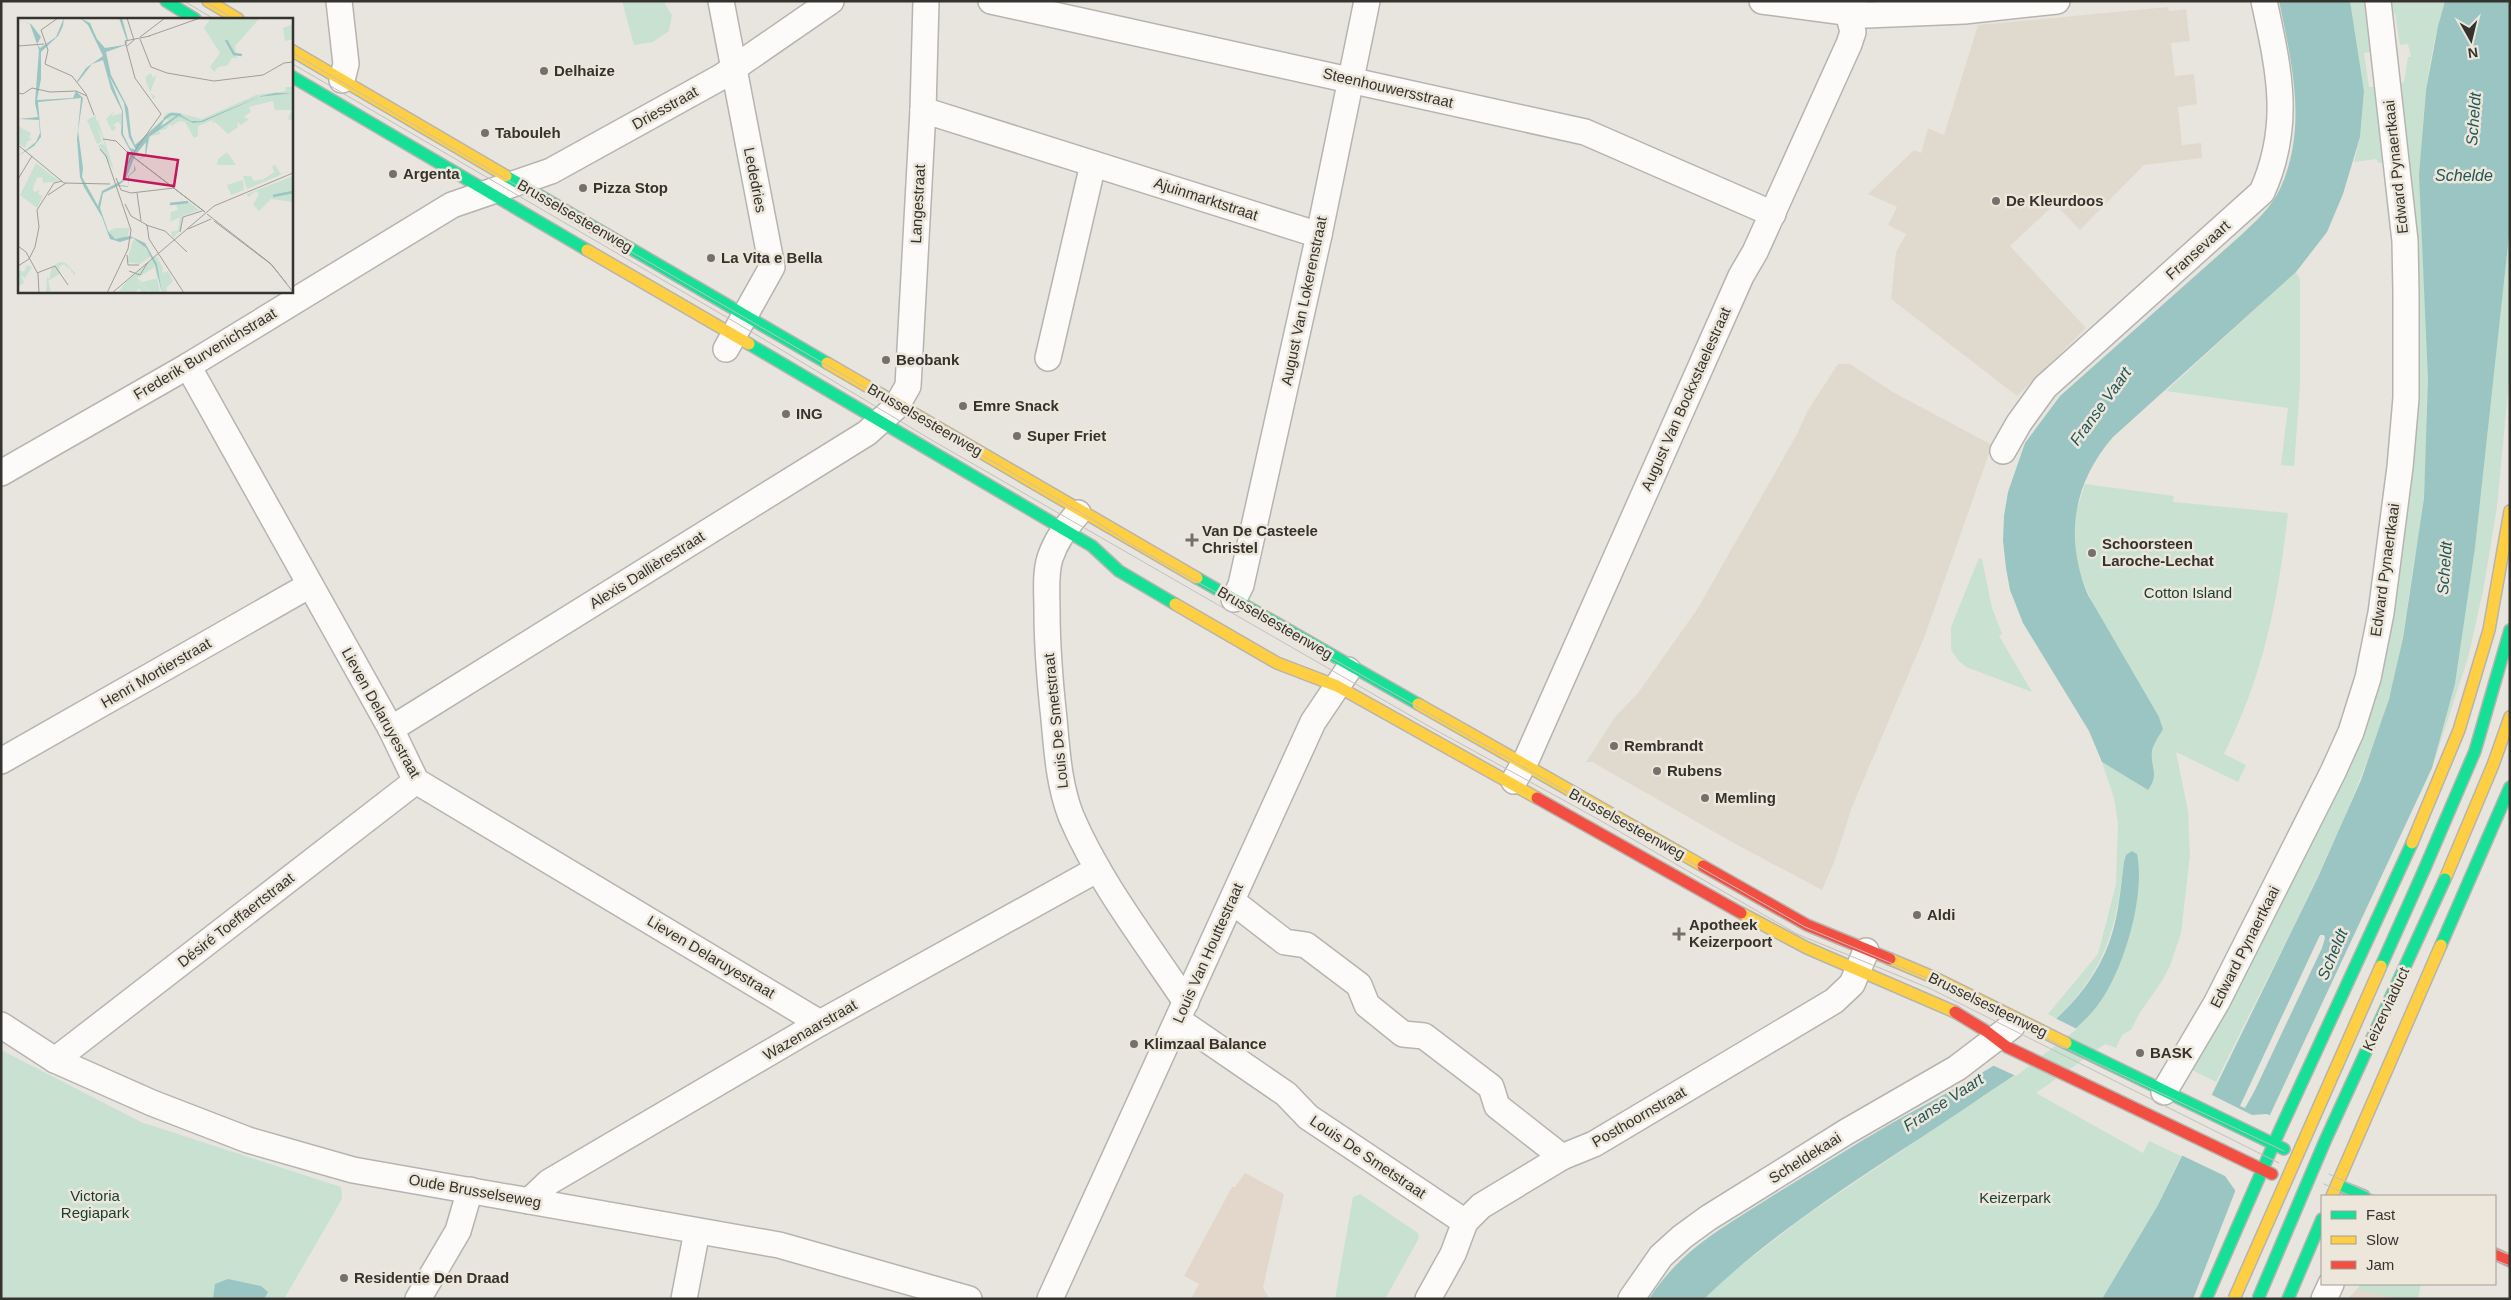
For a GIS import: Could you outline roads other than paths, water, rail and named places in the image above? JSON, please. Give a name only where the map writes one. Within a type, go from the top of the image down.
[{"type":"main road","points":[[166,1],[193,18]]},
{"type":"main road","points":[[208,1],[236,18]]},
{"type":"main road","name":"Brusselsesteenweg","points":[[292,51],[516,182],[735,333],[898,405],[1082,508],[1234,599],[1344,676],[1517,775],[1754,920],[1815,952],[1863,960],[1935,978],[2198,1109],[2274,1144]]},
{"type":"main road","name":"Brusselsesteenweg","points":[[292,77],[487,192],[735,333],[880,423],[1092,546],[1119,571],[1277,663],[1344,676],[1517,775],[1807,925],[1863,960],[1972,1022],[2001,1042],[2063,1074],[2262,1169]]},
{"type":"main road","points":[[2206,1299],[2262,1169],[2419,827],[2459,730],[2489,630],[2510,510]]},
{"type":"main road","name":"Keizerviaduct","points":[[2234,1299],[2424,870],[2474,751],[2490,705],[2510,630]]},
{"type":"main road","name":"Keizerviaduct","points":[[2258,1299],[2325,1141],[2445,879],[2493,765],[2510,717]]},
{"type":"main road","points":[[2360,1195],[2334,1189],[2510,787]]},
{"type":"main road","points":[[2288,1299],[2321,1221]]},
{"type":"main road","points":[[2496,1254],[2510,1261]]},
{"type":"street","points":[[339,1],[346,64],[342,80]]},
{"type":"street","name":"Lededries","points":[[721,1],[772,267],[735,333]]},
{"type":"street","name":"Driesstraat","points":[[487,192],[551,171],[734,69],[831,1]]},
{"type":"street","name":"Langestraat","points":[[898,405],[908,386],[923,110],[926,1]]},
{"type":"street","name":"Steenhouwersstraat","points":[[991,1],[1585,132],[1773,214]]},
{"type":"street","name":"August Van Lokerenstraat","points":[[1234,599],[1241,585],[1319,235],[1367,1]]},
{"type":"street","points":[[1762,1],[1847,7],[1868,14],[1964,11],[2057,1]]},
{"type":"street","name":"Fransevaart","points":[[2003,452],[2019,423],[2045,386],[2262,192],[2275,157],[2281,126],[2282,97],[2277,58],[2264,1]]},
{"type":"street","name":"Edward Pynaertkaai","points":[[2164,1092],[2217,1002],[2333,772],[2351,732],[2368,678],[2379,623],[2404,422],[2406,292],[2405,242],[2378,1]]},
{"type":"street","name":"August Van Bockxstaelestraat","points":[[1517,775],[1741,276],[1773,214],[1854,32],[1847,7]]},
{"type":"street","name":"Ajuinmarktstraat","points":[[923,110],[1319,235]]},
{"type":"street","points":[[1048,358],[1093,164]]},
{"type":"street","name":"Frederik Burvenichstraat","points":[[1,473],[188,366],[452,204],[487,192]]},
{"type":"street","name":"Lieven Delaruyestraat","points":[[188,366],[390,729],[416,781],[820,1023]]},
{"type":"street","name":"Alexis Dallièrestraat","points":[[390,729],[867,433],[898,405]]},
{"type":"street","name":"Louis De Smetstraat","points":[[1082,508],[1064,529],[1049,559],[1047,579],[1048,666],[1057,754],[1066,800],[1098,869],[1182,1011],[1286,1094],[1308,1118],[1465,1222]]},
{"type":"street","name":"Henri Mortierstraat","points":[[1,761],[310,585]]},
{"type":"street","name":"Louis Van Houttestraat","points":[[1050,1299],[1313,722],[1344,676]]},
{"type":"street","name":"Désiré Toeffaertstraat","points":[[55,1060],[416,781]]},
{"type":"street","name":"Wazenaarstraat","points":[[529,1201],[549,1182],[820,1023],[1098,869]]},
{"type":"street","points":[[1232,901],[1285,942],[1306,945],[1359,985],[1367,1005],[1403,1034],[1424,1036],[1491,1087],[1497,1106],[1562,1156]]},
{"type":"street","name":"Posthoornstraat","points":[[1428,1299],[1453,1254],[1465,1222],[1481,1206],[1562,1156],[1594,1144],[1834,1001],[1852,984],[1863,960]]},
{"type":"street","points":[[2001,1042],[2026,1023]]},
{"type":"street","name":"Oude Brusselseweg","points":[[1,1025],[55,1060],[152,1103],[248,1140],[353,1170],[779,1245],[969,1299]]},
{"type":"street","name":"Scheldekaai","points":[[1631,1299],[1661,1256],[1682,1236],[1846,1132],[2001,1042]]},
{"type":"street","points":[[418,1299],[458,1232],[470,1190]]},
{"type":"street","points":[[684,1299],[696,1231]]},
{"type":"street","points":[[2324,1299],[2331,1285]]},
{"type":"water","name":"Franse Vaart","points":[[2279,1],[2350,1],[2364,91],[2360,137],[2343,194],[2327,232],[2296,272],[2113,437],[2099,455],[2089,473],[2081,492],[2076,512],[2076,553],[2088,595],[2159,717],[2163,729],[2153,748],[2154,775],[2148,790],[2102,762],[2089,731],[2023,623],[2010,590],[2006,568],[2003,541],[2004,516],[2008,492],[2025,443],[2060,396],[2251,226],[2267,209],[2280,189],[2289,166],[2293,143],[2295,96],[2289,48]]},
{"type":"water","name":"Schelde","points":[[2445,1],[2510,1],[2510,227],[2475,548],[2455,684],[2432,768],[2240,1179],[2193,1299],[2102,1299],[2158,1205],[2318,877],[2361,780],[2389,699],[2403,638],[2424,498],[2428,380],[2419,175],[2426,90],[2438,26]],"holes":[[[2320,935],[2324,935],[2322,948],[2255,1090],[2245,1108],[2240,1106]]]},
{"type":"water","name":"Franse Vaart","points":[[2132,851],[2137,854],[2139,872],[2135,914],[2129,936],[2122,958],[2104,997],[2081,1024],[2018,1073],[1832,1196],[1799,1220],[1734,1271],[1704,1299],[1649,1299],[1673,1268],[1701,1243],[1860,1142],[2012,1054],[2066,1010],[2087,984],[2109,944],[2118,909],[2124,862],[2126,855]]},
{"type":"water","points":[[228,1279],[261,1286],[268,1292],[264,1299],[213,1299],[215,1284]]},
{"type":"tram line","points":[[184,1],[212,18]]},
{"type":"tram line","points":[[204,1],[232,18]]},
{"type":"tram line","points":[[292,53],[468,157],[1095,521],[1136,547],[1805,927],[1934,981],[2086,1058],[2284,1151]]},
{"type":"tram line","points":[[292,64],[740,325],[935,442],[1432,728],[1596,818],[1797,934],[1931,989],[2279,1163]]},
{"type":"tram line","points":[[2329,1174],[2374,1195]]},
{"type":"tram line","points":[[2324,1184],[2349,1195]]},
{"type":"tram line","points":[[2496,1249],[2510,1255]]},
{"type":"tram line","points":[[2496,1260],[2510,1266]]},
{"type":"place","name":"Delhaize","points":[[544,71]]},
{"type":"place","name":"Tabouleh","points":[[485,133]]},
{"type":"place","name":"Argenta","points":[[393,174]]},
{"type":"place","name":"Pizza Stop","points":[[583,188]]},
{"type":"place","name":"De Kleurdoos","points":[[1996,201]]},
{"type":"place","name":"La Vita e Bella","points":[[711,258]]},
{"type":"place","name":"Beobank","points":[[886,360]]},
{"type":"place","name":"Emre Snack","points":[[963,406]]},
{"type":"place","name":"ING","points":[[786,414]]},
{"type":"place","name":"Super Friet","points":[[1017,436]]},
{"type":"place","name":"Van De Casteele Christel","points":[[1192,540]]},
{"type":"place","name":"Schoorsteen Laroche-Lechat","points":[[2092,553]]},
{"type":"place","name":"Rembrandt","points":[[1614,746]]},
{"type":"place","name":"Rubens","points":[[1657,771]]},
{"type":"place","name":"Memling","points":[[1705,798]]},
{"type":"place","name":"Aldi","points":[[1917,915]]},
{"type":"place","name":"Apotheek Keizerpoort","points":[[1679,934]]},
{"type":"place","name":"Klimzaal Balance","points":[[1134,1044]]},
{"type":"place","name":"BASK","points":[[2140,1053]]},
{"type":"place","name":"Residentie Den Draad","points":[[344,1278]]},
{"type":"water label","name":"Scheldt","points":[[2473,119]]},
{"type":"water label","name":"Scheldt","points":[[2444,568]]},
{"type":"water label","name":"Scheldt","points":[[2332,954]]},
{"type":"park label","name":"Cotton Island","points":[[2188,593]]},
{"type":"park label","name":"Keizerpark","points":[[2015,1198]]},
{"type":"park label","name":"Victoria Regiapark","points":[[95,1204]]}]
